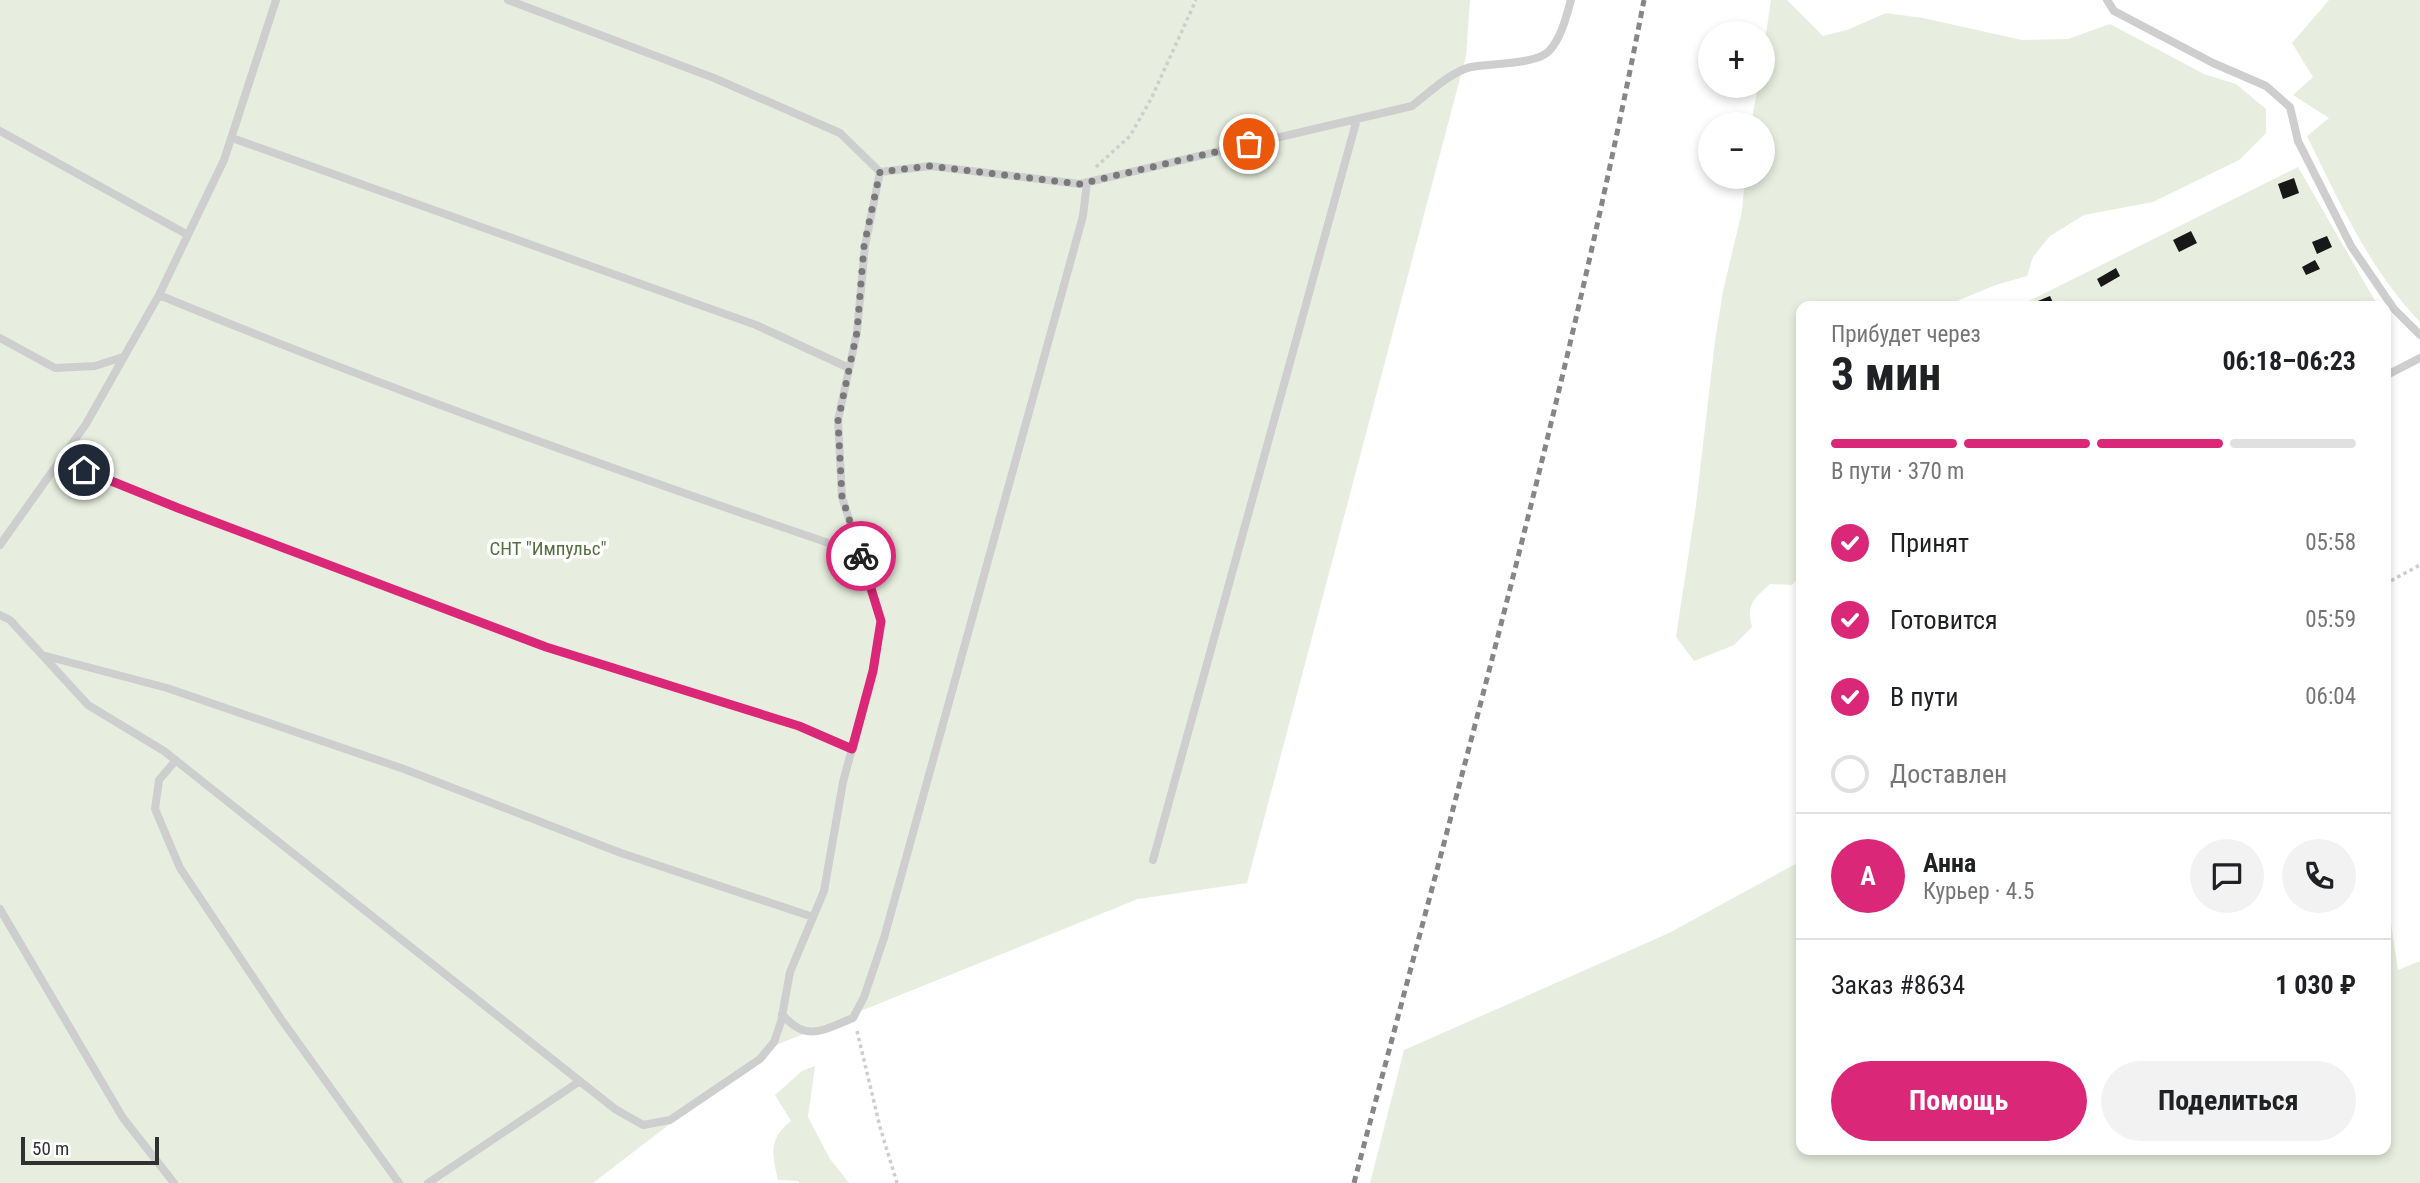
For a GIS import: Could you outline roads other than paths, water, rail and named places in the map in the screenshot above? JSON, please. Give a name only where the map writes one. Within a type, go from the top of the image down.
[{"type":"lane","points":[[0,545],[86,424],[159,295],[225,160],[276,0]]},
{"type":"lane","points":[[508,0],[715,78],[840,133],[880,172]]},
{"type":"lane","points":[[880,172],[930,166],[1080,184],[1412,106],[1439,85],[1468,68],[1531,60],[1549,53],[1562,30],[1571,0]]},
{"type":"lane","points":[[2107,0],[2114,11],[2213,63],[2266,86],[2290,107],[2298,141],[2351,246],[2388,301]]},
{"type":"lane","points":[[1153,860],[1357,119]]},
{"type":"lane","points":[[0,131],[188,235]]},
{"type":"lane","points":[[232,138],[756,325],[849,368]]},
{"type":"lane","points":[[0,615],[9,620],[88,705],[176,760],[615,1109],[643,1125],[670,1120],[760,1059],[774,1042],[790,972],[824,891],[843,782],[873,671],[881,621],[842,497],[838,421],[857,332],[864,246],[880,172]]},
{"type":"lane","points":[[782,1014],[799,1030],[815,1032],[853,1018],[868,985],[891,912],[1083,216],[1087,182]]},
{"type":"lane","points":[[159,295],[415,395],[681,493],[861,554]]},
{"type":"lane","points":[[2391,306],[2420,335]]},
{"type":"lane","points":[[0,338],[55,368],[95,366],[123,358]]},
{"type":"lane","points":[[2391,373],[2420,358]]},
{"type":"lane","points":[[61,460],[178,508],[546,647],[799,726],[852,749]]},
{"type":"lane","points":[[41,654],[180,692],[404,769],[621,853],[813,917]]},
{"type":"lane","points":[[176,760],[159,780],[155,809],[180,868],[281,1019],[399,1183]]},
{"type":"lane","points":[[0,909],[123,1118],[174,1183]]},
{"type":"lane","points":[[428,1183],[580,1081]]},
{"type":"railway","points":[[1354,1183],[1546,446],[1614,149],[1644,0]]},
{"type":"park label","name":"СНТ \"Импульс\"","points":[[548,548]]}]
